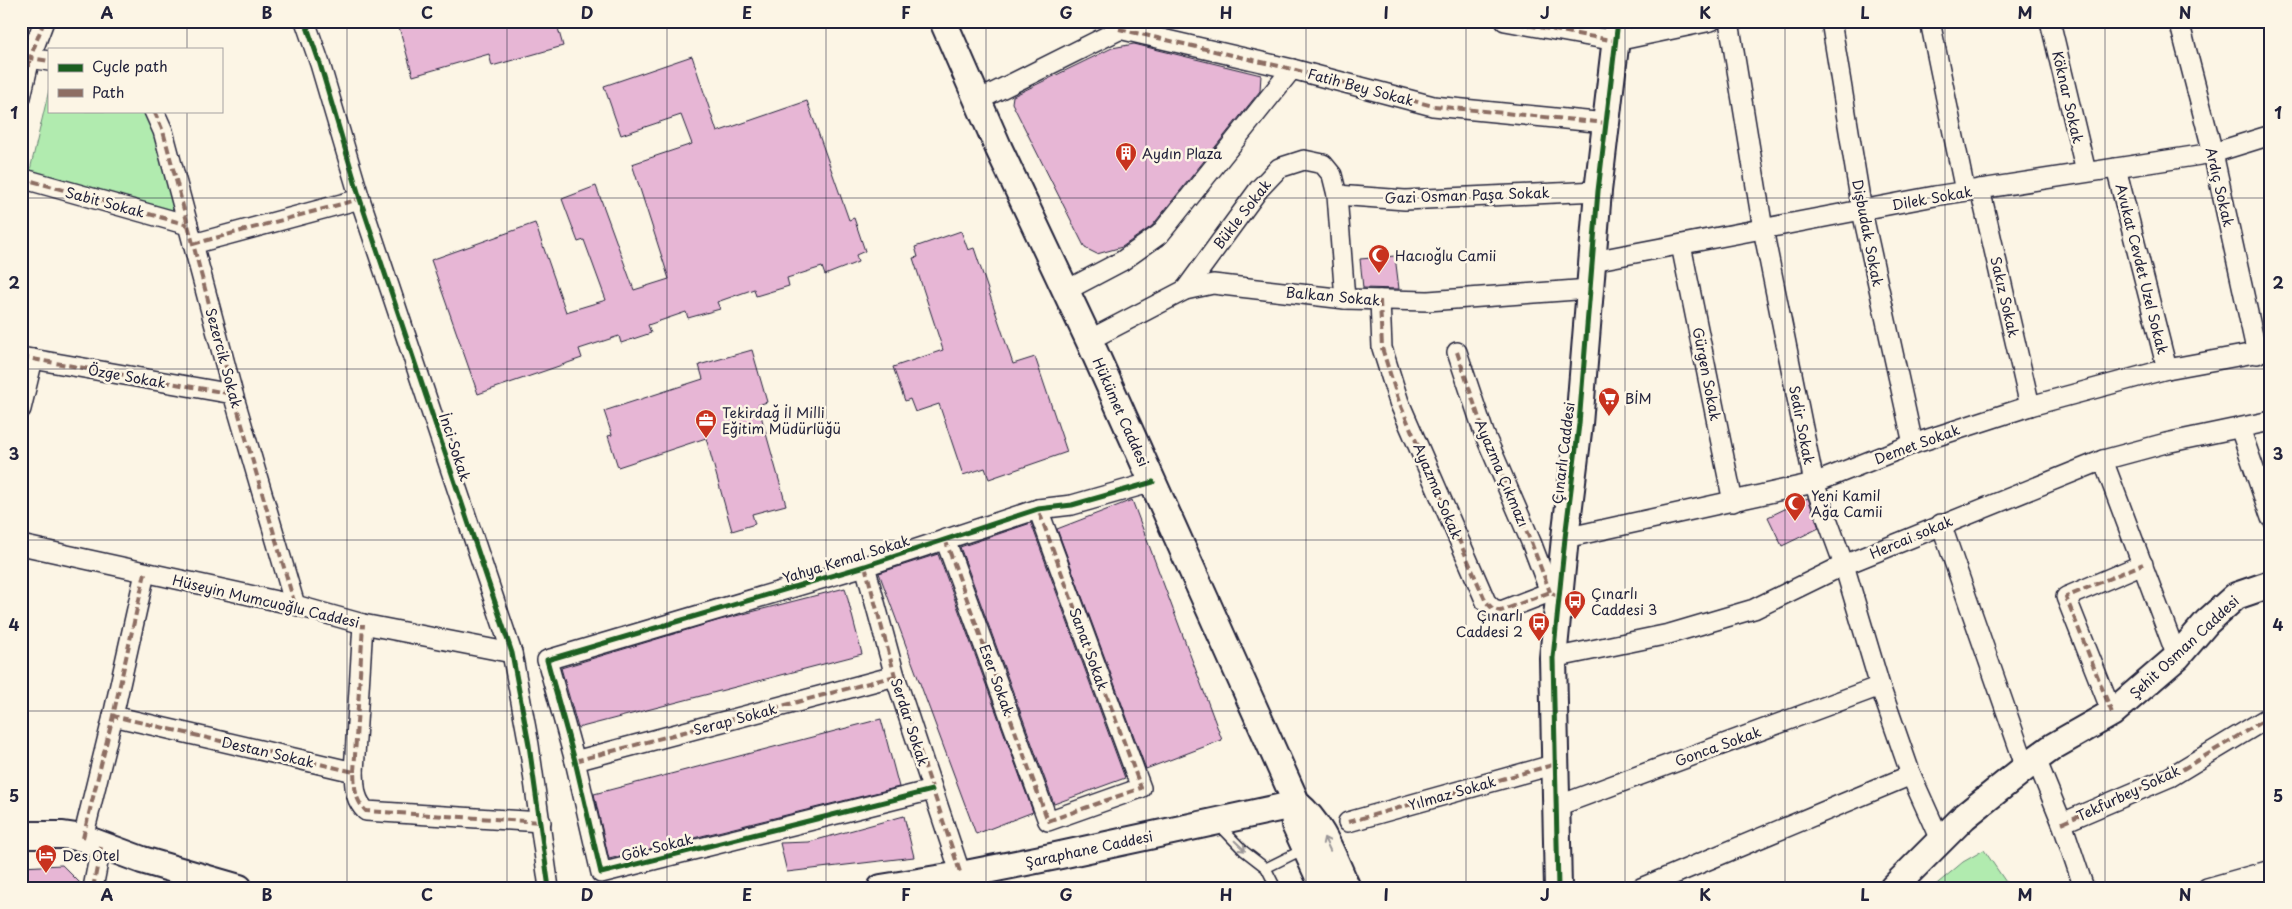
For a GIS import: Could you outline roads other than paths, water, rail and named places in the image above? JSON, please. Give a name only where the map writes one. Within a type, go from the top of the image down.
[{"type":"street","points":[[21,97],[44,21]]},
{"type":"street","name":"İnci Sokak","points":[[305,21],[320,64],[360,199],[512,653],[541,822],[549,888]]},
{"type":"street","name":"Hükümet Caddesi","points":[[943,21],[1089,340],[1297,804],[1320,829],[1347,888]]},
{"type":"street","points":[[978,101],[1136,21]]},
{"type":"street","points":[[1505,21],[1617,31],[1711,21]]},
{"type":"street","name":"Sedir Sokak","points":[[1729,21],[1763,229],[1814,483],[1844,565],[1880,686],[1912,775],[1941,842]]},
{"type":"street","name":"Dişbudak Sokak","points":[[1832,21],[1862,211],[1913,444]]},
{"type":"street","name":"Sakız Sokak","points":[[1930,21],[1972,190],[2030,406]]},
{"type":"street","name":"Köknar Sokak","points":[[2050,21],[2086,172]]},
{"type":"street","name":"Ardıç Sokak","points":[[2179,21],[2264,352]]},
{"type":"street","name":"Fatih Bey Sokak","points":[[1119,29],[1292,69],[1433,106],[1606,123]]},
{"type":"street","name":"Çınarlı Caddesi","points":[[1558,888],[1553,658],[1554,595],[1564,538],[1579,424],[1598,191],[1617,31]]},
{"type":"street","points":[[1065,291],[1122,261],[1160,234],[1292,69]]},
{"type":"street","name":"Sezercik Sokak","points":[[154,112],[163,130],[233,394],[295,605]]},
{"type":"street","name":"Dilek Sokak","points":[[1593,261],[1972,190],[2213,154],[2271,135]]},
{"type":"street","name":"Bükle Sokak","points":[[1185,290],[1259,189],[1279,168],[1304,160],[1323,164],[1332,175],[1337,195],[1345,299]]},
{"type":"street","name":"Avukat Cevdet Uzel Sokak","points":[[2116,168],[2167,369]]},
{"type":"street","name":"Sabit Sokak","points":[[21,178],[188,225]]},
{"type":"street","name":"Gazi Osman Paşa Sokak","points":[[1337,195],[1405,200],[1598,191]]},
{"type":"street","points":[[193,244],[360,199]]},
{"type":"street","name":"Gürgen Sokak","points":[[1681,245],[1733,502]]},
{"type":"street","name":"Balkan Sokak","points":[[1089,340],[1185,290],[1213,284],[1345,299],[1428,301],[1590,289]]},
{"type":"street","name":"Ayazma Sokak","points":[[1380,300],[1382,348],[1400,402],[1486,602],[1493,609],[1501,611],[1554,595]]},
{"type":"street","name":"Ayazma Çıkmazı","points":[[1457,352],[1484,433],[1554,595]]},
{"type":"street","name":"Demet Sokak","points":[[1564,538],[1814,483],[1913,444],[2030,406],[2167,369],[2264,352]]},
{"type":"street","points":[[21,409],[27,358]]},
{"type":"street","name":"Özge Sokak","points":[[27,358],[233,394]]},
{"type":"street","name":"Hercai sokak","points":[[1553,658],[1669,634],[1754,608],[1844,565],[1941,524],[2103,460],[2166,443],[2271,421]]},
{"type":"street","points":[[2240,428],[2271,518]]},
{"type":"street","points":[[2103,460],[2177,656]]},
{"type":"street","name":"Yahya Kemal Sokak","points":[[547,660],[865,566],[1038,510],[1072,505],[1153,482]]},
{"type":"street","name":"Sanat Sokak","points":[[1038,510],[1141,788],[1048,820]]},
{"type":"street","points":[[1941,524],[2031,764],[2062,824],[2084,888]]},
{"type":"street","name":"Eser Sokak","points":[[945,539],[1048,820]]},
{"type":"street","name":"Hüseyin Mumcuoğlu Caddesi","points":[[21,544],[295,605],[363,624],[512,653]]},
{"type":"street","points":[[2112,713],[2066,597],[2143,564]]},
{"type":"street","name":"Serdar Sokak","points":[[865,566],[895,676],[961,875]]},
{"type":"street","points":[[93,888],[92,843],[113,716],[145,573]]},
{"type":"street","name":"Şehit Osman Caddesi","points":[[1893,888],[1964,817],[2054,746],[2112,713],[2177,656],[2207,622],[2236,596],[2271,584]]},
{"type":"street","points":[[363,624],[354,772],[355,794],[360,805],[366,811],[541,822]]},
{"type":"street","name":"Gök Sokak","points":[[547,660],[575,761],[601,873],[932,790]]},
{"type":"street","name":"Serap Sokak","points":[[575,761],[895,676]]},
{"type":"street","name":"Gonca Sokak","points":[[1557,806],[1880,686]]},
{"type":"street","name":"Destan Sokak","points":[[113,716],[354,772]]},
{"type":"street","name":"Tekfurbey Sokak","points":[[2062,824],[2170,777],[2271,716]]},
{"type":"street","name":"Yılmaz Sokak","points":[[1348,822],[1556,764]]},
{"type":"street","points":[[1641,888],[1912,775]]},
{"type":"street","name":"Hükümet Caddesi","points":[[1297,804],[1294,814],[1295,825],[1304,849],[1324,888]]},
{"type":"street","name":"Şaraphane Caddesi","points":[[881,888],[961,875],[1297,804]]},
{"type":"street","points":[[21,835],[63,835],[239,888]]},
{"type":"street","points":[[2207,888],[2231,885],[2271,870]]},
{"type":"lane","points":[[1216,822],[1244,851],[1266,868],[1276,888]]},
{"type":"lane","points":[[1266,868],[1304,849]]},
{"type":"place","name":"Aydın Plaza","points":[[1126,172]]},
{"type":"place","name":"Hacıoğlu Camii","points":[[1379,274]]},
{"type":"place","name":"BİM","points":[[1609,417]]},
{"type":"place","name":"Tekirdağ İl Milli Eğitim Müdürlüğü","points":[[706,439]]},
{"type":"place","name":"Yeni Kamil Ağa Camii","points":[[1795,522]]},
{"type":"place","name":"Çınarlı Caddesi 3","points":[[1575,620]]},
{"type":"place","name":"Çınarlı Caddesi 2","points":[[1539,642]]},
{"type":"place","name":"Des Otel","points":[[46,874]]}]
